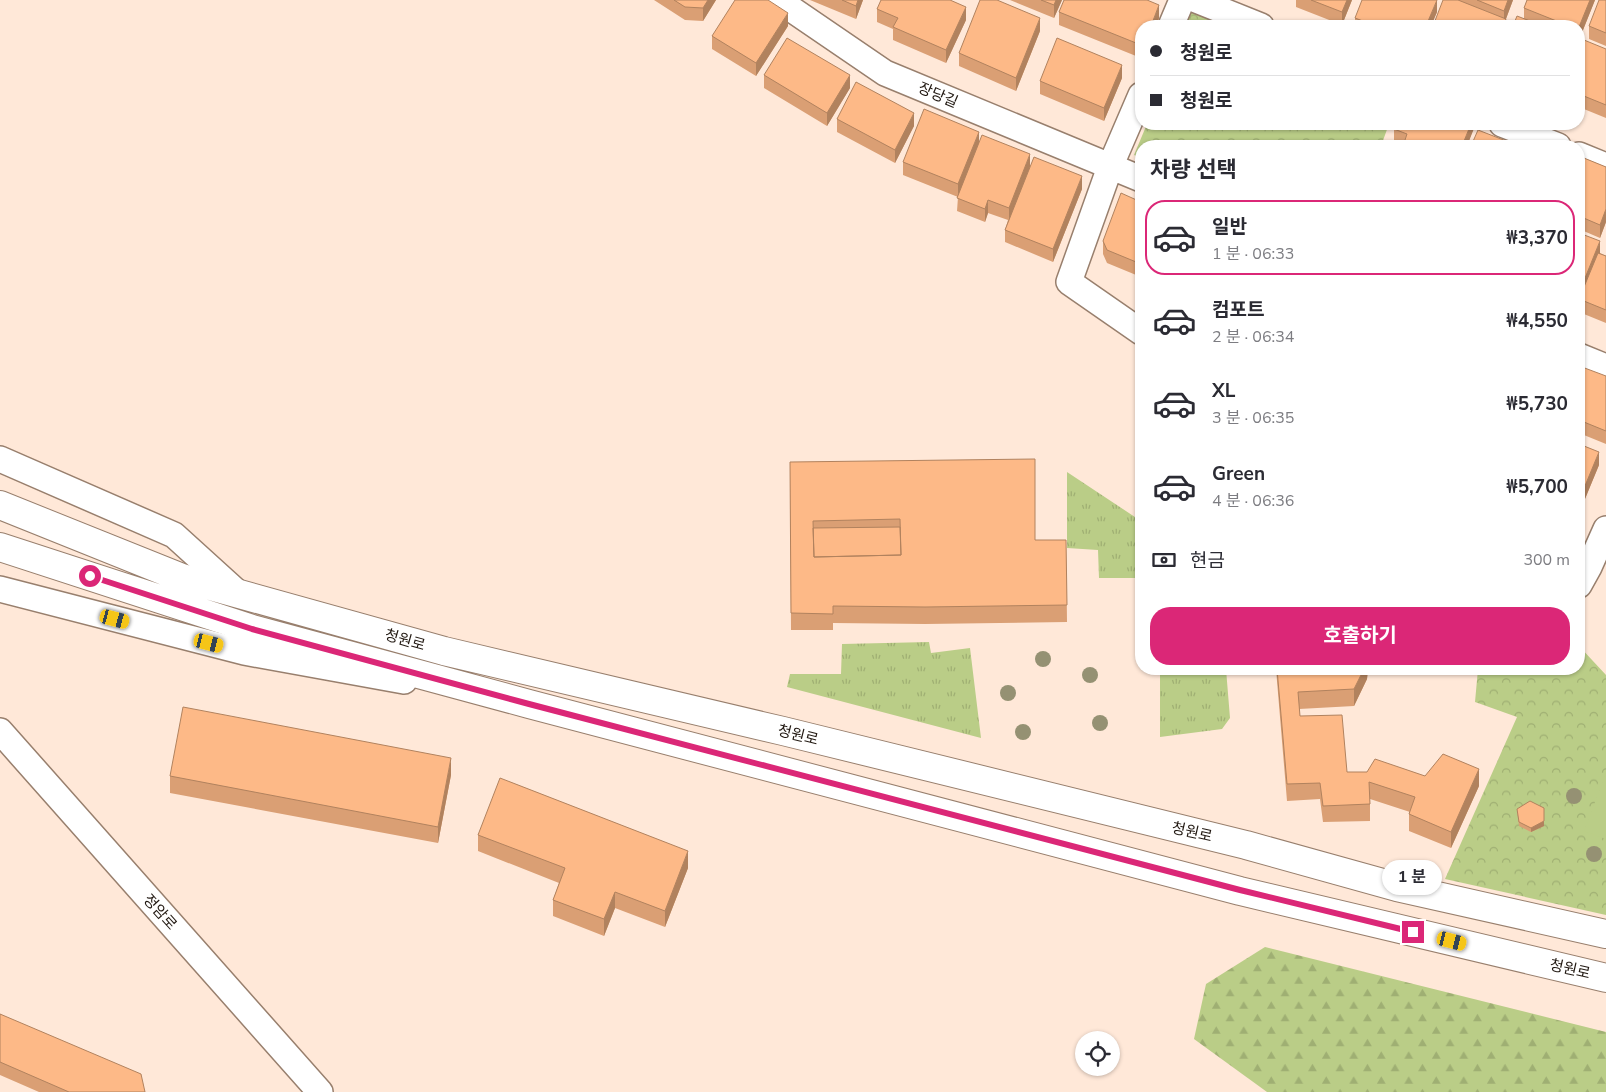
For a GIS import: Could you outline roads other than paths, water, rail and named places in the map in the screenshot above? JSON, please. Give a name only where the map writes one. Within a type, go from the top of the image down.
[{"type":"main road","name":"청원로","points":[[0,505],[182,578],[444,651],[784,731],[1246,845],[1397,887],[1606,934]]},
{"type":"main road","name":"청원로","points":[[0,547],[252,629],[529,704],[1240,890],[1606,978]]},
{"type":"street","name":"장당길","points":[[778,0],[885,73],[1135,177]]},
{"type":"street","points":[[1174,20],[1182,0]]},
{"type":"street","points":[[1196,0],[1246,20]]},
{"type":"street","points":[[1135,109],[1110,167],[1069,282],[1135,328]]},
{"type":"street","points":[[1517,130],[1543,140]]},
{"type":"street","points":[[1585,157],[1606,166]]},
{"type":"street","points":[[1585,358],[1606,367]]},
{"type":"street","points":[[0,458],[174,535],[239,594]]},
{"type":"street","points":[[1591,576],[1606,529]]},
{"type":"street","points":[[0,588],[244,652],[529,704]]},
{"type":"street","name":"정암로","points":[[0,731],[320,1092]]}]
